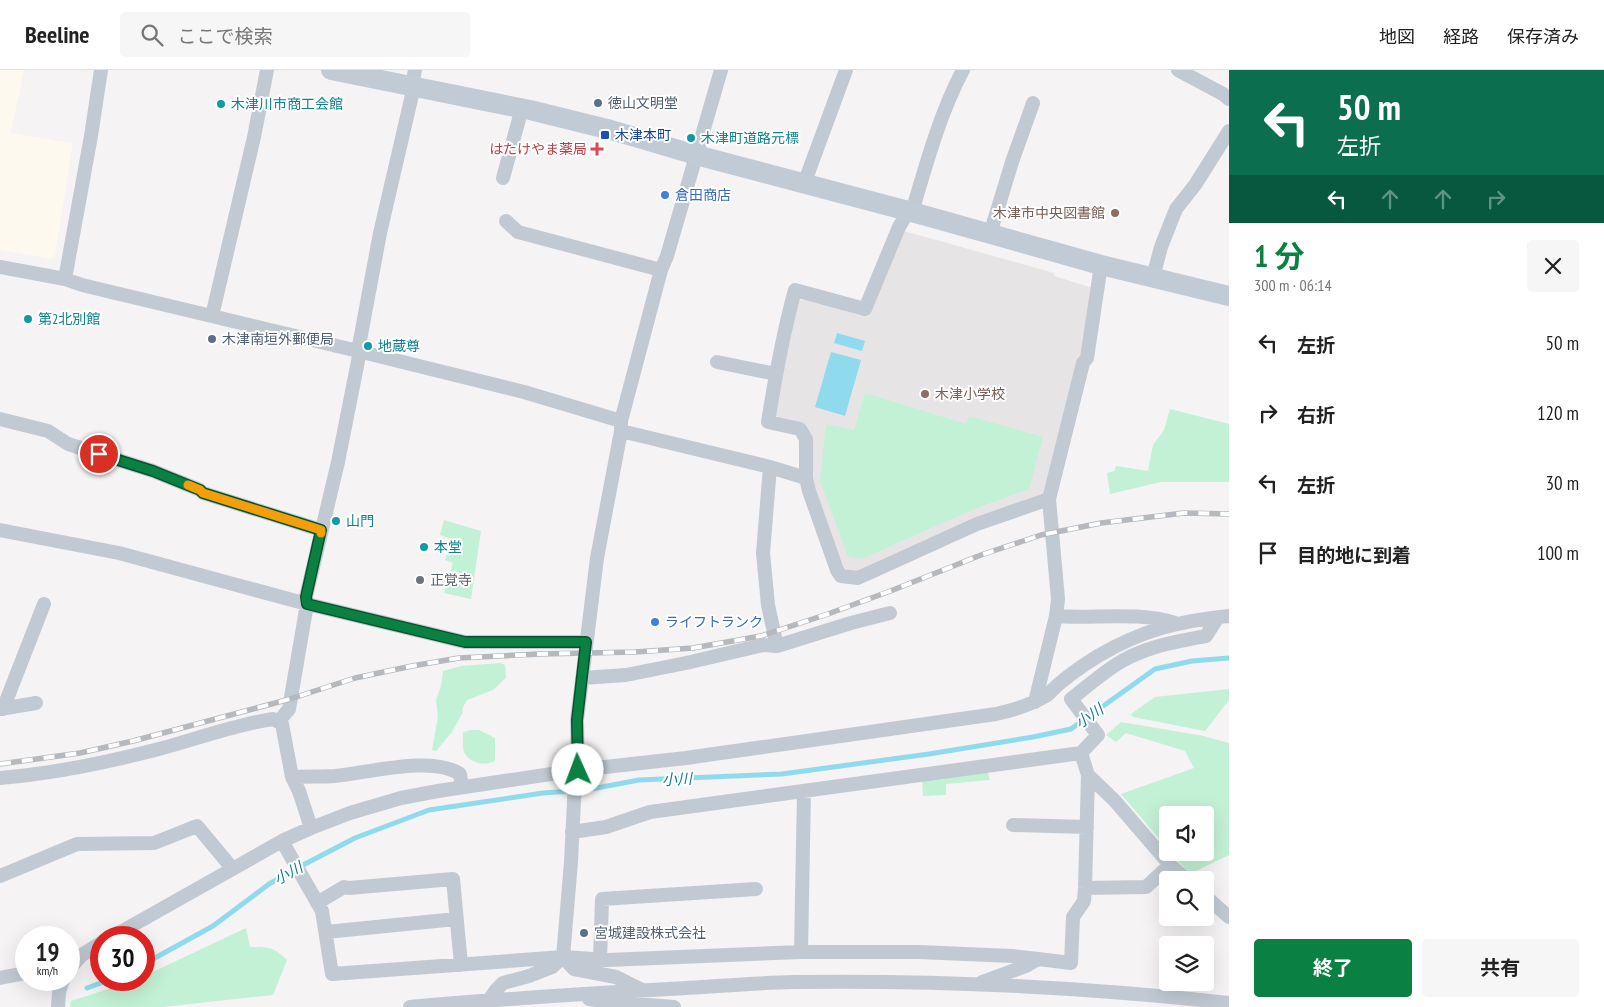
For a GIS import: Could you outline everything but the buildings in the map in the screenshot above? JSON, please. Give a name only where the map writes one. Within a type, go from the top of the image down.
[{"type":"street","points":[[65,279],[87,162],[101,70]]},
{"type":"street","points":[[212,316],[254,137],[267,70]]},
{"type":"street","points":[[331,70],[414,78],[611,130],[696,155],[1101,265],[1229,296]]},
{"type":"street","points":[[490,1000],[503,983],[552,967],[563,957],[577,776],[577,720],[600,542],[621,426],[661,270],[667,256],[720,70]]},
{"type":"street","points":[[804,184],[846,70]]},
{"type":"street","points":[[963,70],[953,90],[910,212],[899,227],[866,309],[795,290],[786,324],[768,422],[800,429],[806,439],[806,478],[837,570],[841,576],[858,578],[976,524],[1049,499]]},
{"type":"street","points":[[1178,70],[1229,98]]},
{"type":"street","points":[[279,721],[289,709],[307,604],[306,597],[338,462],[380,234],[414,78]]},
{"type":"street","points":[[990,234],[1012,162],[1033,103]]},
{"type":"street","points":[[503,178],[522,108]]},
{"type":"street","points":[[1153,277],[1160,247],[1176,209],[1199,178],[1229,130]]},
{"type":"street","points":[[506,221],[518,232],[661,270]]},
{"type":"street","points":[[1036,702],[1056,616],[1058,599],[1049,499],[1083,363],[1087,358],[1101,265]]},
{"type":"street","points":[[0,267],[65,279],[82,285],[524,392],[621,426],[770,466],[806,478]]},
{"type":"street","points":[[718,362],[776,374]]},
{"type":"street","points":[[0,419],[48,431],[68,444],[153,471],[200,490],[203,493],[321,530]]},
{"type":"street","points":[[770,466],[763,553],[768,605],[777,646]]},
{"type":"street","points":[[0,530],[119,553],[307,604],[465,642],[586,642]]},
{"type":"street","points":[[1,709],[44,604]]},
{"type":"street","points":[[582,678],[626,675],[686,664],[763,644],[777,646],[890,613]]},
{"type":"street","points":[[1056,616],[1079,618],[1160,618],[1175,623]]},
{"type":"street","points":[[131,926],[282,841],[350,813],[401,798],[462,787],[577,776],[686,758],[996,714],[1036,702],[1096,657],[1145,633],[1175,623],[1224,616]]},
{"type":"street","points":[[572,825],[606,827],[650,812],[1080,753],[1098,735],[1071,699],[1126,658],[1156,646],[1206,636],[1224,616]]},
{"type":"street","points":[[1,709],[36,703]]},
{"type":"street","points":[[0,778],[83,765],[151,751],[238,726],[270,720],[279,721]]},
{"type":"street","points":[[279,721],[283,728],[292,777],[299,791],[311,828]]},
{"type":"street","points":[[282,841],[322,911],[332,974],[563,957],[600,960],[801,952],[919,952],[1012,956],[1071,963],[1073,917],[1084,901],[1085,888],[1088,775],[1080,753]]},
{"type":"street","points":[[292,777],[333,776],[426,765],[452,769],[460,774],[462,787]]},
{"type":"street","points":[[1088,775],[1177,871]]},
{"type":"street","points":[[801,952],[804,792]]},
{"type":"street","points":[[1013,825],[1087,826]]},
{"type":"street","points":[[0,876],[77,844],[154,843],[197,826],[232,868]]},
{"type":"street","points":[[1085,888],[1146,888],[1170,865]]},
{"type":"street","points":[[317,903],[344,887],[453,879],[461,965]]},
{"type":"street","points":[[600,960],[602,899],[756,889]]},
{"type":"street","points":[[1214,904],[1229,916]]},
{"type":"street","points":[[326,932],[456,920]]},
{"type":"street","points":[[563,957],[574,969],[616,977],[642,990]]},
{"type":"street","points":[[976,985],[1026,966],[1038,959]]},
{"type":"street","points":[[0,978],[15,975]]},
{"type":"street","points":[[410,1007],[490,1000],[790,982],[882,982],[1084,990],[1229,1003]]},
{"type":"street","points":[[58,1007],[61,991]]},
{"type":"street","points":[[566,995],[608,1002],[674,1007]]},
{"type":"shaded area","points":[[0,70],[24,70],[11,133],[73,143],[55,256],[51,259],[0,250]]},
{"type":"shaded area","name":"木津小学校","points":[[904,231],[1054,273],[1054,276],[1093,288],[1078,376],[1045,494],[856,573],[844,568],[812,487],[810,473],[812,435],[804,424],[780,419],[773,413],[797,301],[808,299],[867,315]]},
{"type":"green space","points":[[865,393],[966,424],[969,416],[1043,437],[1029,489],[974,509],[861,559],[848,556],[820,481],[826,424],[854,430]]},
{"type":"green space","points":[[1170,409],[1229,424],[1229,482],[1161,482],[1110,494],[1107,473],[1114,471],[1116,466],[1148,471],[1153,445],[1164,430]]},
{"type":"green space","points":[[444,520],[481,531],[471,599],[444,593],[453,563],[445,560],[452,539],[440,535]]},
{"type":"green space","points":[[500,663],[505,665],[506,678],[493,690],[467,700],[452,732],[436,751],[432,750],[438,717],[436,700],[441,686],[443,671],[461,666]]},
{"type":"green space","points":[[1229,689],[1229,700],[1205,731],[1133,717],[1131,714],[1155,697]]},
{"type":"green space","points":[[1121,722],[1204,736],[1229,743],[1229,855],[1196,871],[1187,871],[1178,861],[1214,861],[1214,806],[1159,806],[1159,839],[1121,794],[1194,768],[1185,751],[1126,733],[1116,742],[1106,735]]},
{"type":"green space","points":[[479,730],[495,738],[495,761],[482,764],[467,756],[463,747],[463,732]]},
{"type":"green space","points":[[987,770],[990,780],[946,784],[946,795],[923,796],[922,779]]},
{"type":"green space","points":[[246,928],[250,947],[273,949],[287,960],[273,995],[163,1007],[70,1007],[71,1001],[102,991],[155,991],[155,971]]},
{"type":"water","points":[[837,333],[865,341],[862,351],[834,343]]},
{"type":"water","points":[[831,352],[861,360],[845,416],[815,407]]},
{"type":"waterway","name":"小川","points":[[155,958],[213,926],[269,884],[305,864],[355,838],[429,810],[543,793],[586,790],[639,780],[782,774],[929,754],[1033,737],[1071,729],[1155,669],[1192,661],[1229,658]]},
{"type":"railway","points":[[0,764],[80,753],[133,741],[290,699],[355,678],[459,658],[635,652],[693,648],[761,636],[828,614],[981,555],[1041,535],[1101,523],[1184,513],[1229,514]]},
{"type":"slow traffic","points":[[188,485],[203,493],[321,530],[321,533]]},
{"type":"place","name":"徳山文明堂","points":[[598,103]]},
{"type":"place","name":"木津川市商工会館","points":[[221,104]]},
{"type":"place","name":"木津本町","points":[[605,135]]},
{"type":"place","name":"木津町道路元標","points":[[691,138]]},
{"type":"place","name":"はたけやま薬局","points":[[597,149]]},
{"type":"place","name":"倉田商店","points":[[665,195]]},
{"type":"place","name":"木津市中央図書館","points":[[1115,213]]},
{"type":"place","name":"第2北別館","points":[[28,319]]},
{"type":"place","name":"木津南垣外郵便局","points":[[212,339]]},
{"type":"place","name":"地蔵尊","points":[[368,346]]},
{"type":"place","name":"木津小学校","points":[[925,394]]},
{"type":"place","name":"山門","points":[[336,521]]},
{"type":"place","name":"本堂","points":[[424,547]]},
{"type":"place","name":"正覚寺","points":[[420,580]]},
{"type":"place","name":"ライフトランク","points":[[655,622]]},
{"type":"place","name":"宮城建設株式会社","points":[[584,933]]},
{"type":"route","points":[[99,454],[153,471],[200,490],[203,493],[321,530],[306,597],[307,604],[465,642],[586,642],[577,720],[578,770]]}]
